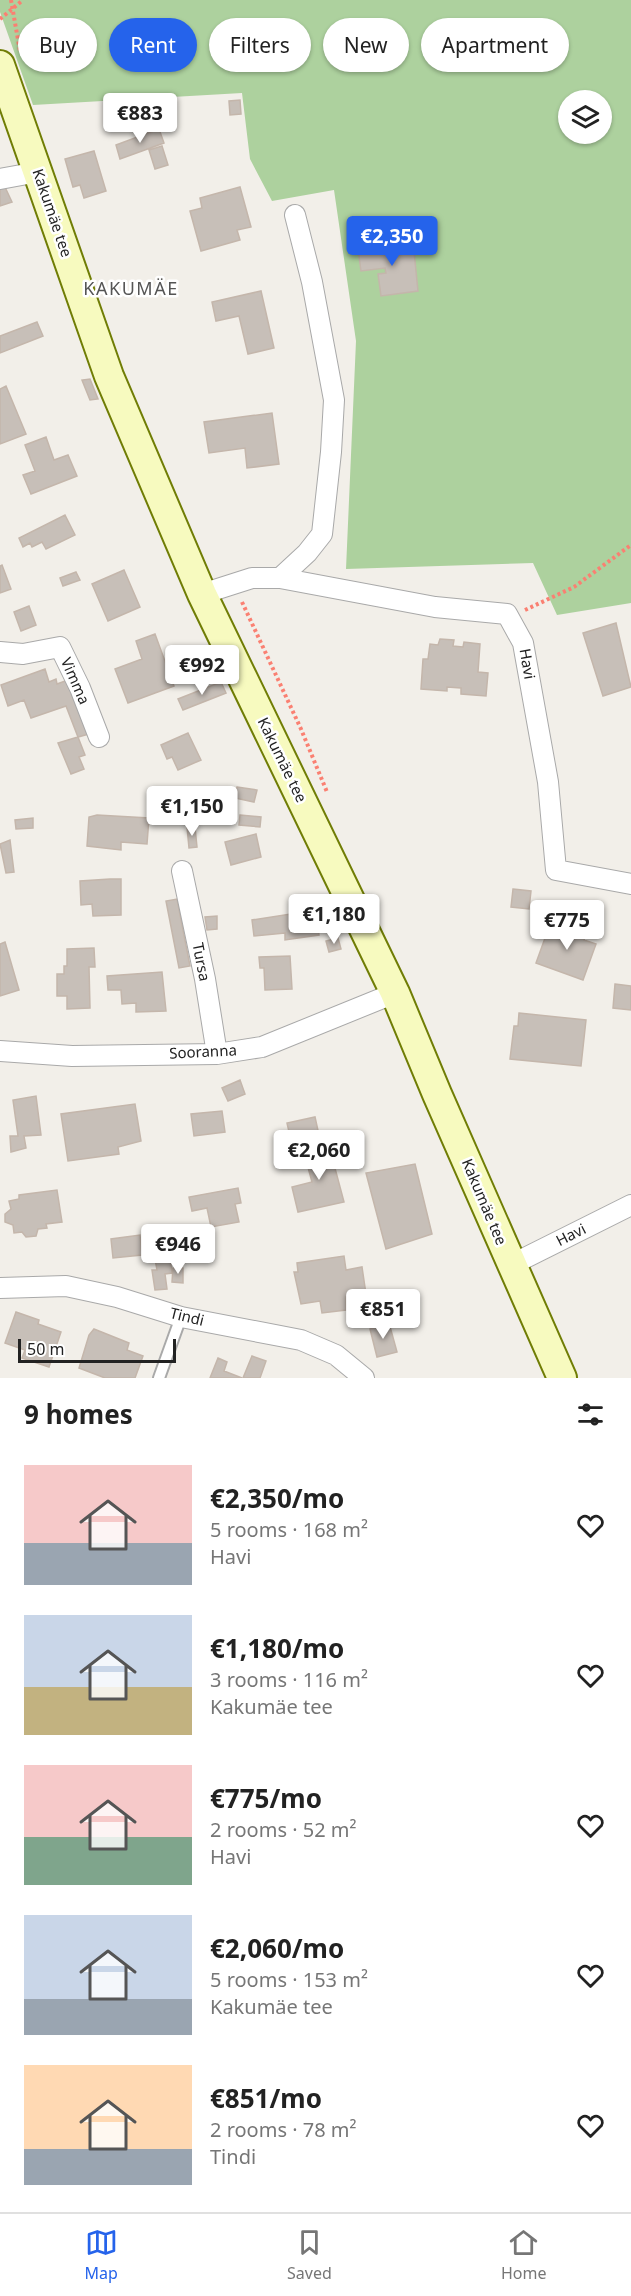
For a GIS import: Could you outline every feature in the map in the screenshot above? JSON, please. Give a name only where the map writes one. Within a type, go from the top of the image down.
[{"type":"street","name":"Kakumäe tee","points":[[0,65],[6,96],[38,172],[109,376],[202,594],[395,993],[511,1265],[562,1378]]},
{"type":"street","points":[[0,179],[38,172]]},
{"type":"street","points":[[280,578],[307,553],[322,534],[334,400],[317,303],[295,215]]},
{"type":"street","points":[[202,594],[252,578],[280,578],[435,607],[507,614],[509,618]]},
{"type":"street","name":"Havi","points":[[509,618],[523,643],[548,782],[556,870],[631,884]]},
{"type":"street","name":"Vimma","points":[[0,652],[22,654],[60,647],[80,688],[99,737]]},
{"type":"street","name":"Tursa","points":[[182,871],[205,979],[217,1054]]},
{"type":"street","name":"Sooranna","points":[[0,1051],[72,1056],[217,1054],[262,1047],[395,993]]},
{"type":"street","name":"Havi","points":[[511,1265],[631,1205]]},
{"type":"street","name":"Tindi","points":[[0,1288],[66,1286],[117,1297],[182,1317],[301,1340],[336,1355],[364,1378]]},
{"type":"lane","points":[[159,1378],[182,1317]]},
{"type":"path","points":[[0,19],[23,0]]},
{"type":"path","points":[[509,618],[574,587],[631,545]]},
{"type":"green space","points":[[0,0],[631,0],[631,603],[557,615],[533,563],[346,569],[356,341],[334,190],[272,201],[250,159],[242,93],[33,105],[21,72],[97,72],[97,18],[18,18],[18,63],[0,12]]},
{"type":"building","points":[[240,100],[241,114],[230,115],[229,101]]},
{"type":"building","points":[[159,129],[164,143],[120,159],[116,145]]},
{"type":"building","points":[[162,146],[168,165],[155,169],[149,150]]},
{"type":"building","points":[[94,151],[106,191],[84,198],[80,185],[73,187],[65,159]]},
{"type":"building","points":[[4,185],[12,202],[0,206],[0,186]]},
{"type":"building","points":[[240,187],[251,227],[237,230],[240,240],[201,251],[190,211],[202,208],[200,198]]},
{"type":"building","points":[[413,241],[418,291],[381,296],[378,274],[386,273],[385,268],[361,271],[358,249]]},
{"type":"building","points":[[261,291],[274,348],[248,354],[239,316],[216,321],[212,302]]},
{"type":"building","points":[[37,322],[43,336],[0,353],[0,336]]},
{"type":"building","points":[[90,379],[98,399],[90,400],[82,380]]},
{"type":"building","points":[[6,386],[26,434],[0,444],[0,389]]},
{"type":"building","points":[[272,413],[279,464],[247,468],[245,448],[209,453],[204,422]]},
{"type":"building","points":[[46,437],[54,460],[68,455],[77,476],[31,494],[23,475],[35,471],[25,445]]},
{"type":"building","points":[[65,515],[75,535],[46,549],[42,542],[32,547],[30,543],[23,547],[19,538]]},
{"type":"building","points":[[2,565],[11,589],[0,593],[0,566]]},
{"type":"building","points":[[124,570],[140,607],[108,621],[92,584]]},
{"type":"building","points":[[76,572],[80,580],[63,586],[60,578]]},
{"type":"building","points":[[29,606],[36,625],[21,631],[14,612]]},
{"type":"building","points":[[616,623],[631,687],[603,696],[583,633]]},
{"type":"building","points":[[155,634],[174,686],[128,703],[115,669],[142,659],[136,641]]},
{"type":"building","points":[[440,639],[454,640],[453,646],[463,647],[464,642],[480,644],[478,672],[488,673],[486,696],[461,694],[461,688],[447,687],[447,691],[421,689],[423,659],[428,659],[430,644],[438,645]]},
{"type":"building","points":[[45,669],[49,682],[56,679],[57,684],[68,680],[89,734],[78,737],[66,706],[31,718],[24,700],[8,706],[1,685]]},
{"type":"building","points":[[221,682],[226,693],[183,710],[178,699]]},
{"type":"building","points":[[188,733],[201,760],[178,770],[172,757],[167,759],[161,745]]},
{"type":"building","points":[[78,737],[85,755],[79,757],[84,769],[71,774],[58,743]]},
{"type":"building","points":[[237,787],[257,790],[254,802],[235,798]]},
{"type":"building","points":[[97,815],[149,818],[147,844],[121,842],[121,850],[87,846],[89,817]]},
{"type":"building","points":[[240,815],[261,817],[260,827],[239,825]]},
{"type":"building","points":[[33,818],[33,828],[16,829],[15,820]]},
{"type":"building","points":[[187,827],[195,827],[197,847],[189,848]]},
{"type":"building","points":[[256,834],[261,857],[231,865],[225,842]]},
{"type":"building","points":[[10,840],[14,872],[6,873],[0,844]]},
{"type":"building","points":[[121,879],[121,915],[93,916],[92,904],[81,905],[80,881]]},
{"type":"building","points":[[513,889],[531,891],[529,909],[511,907]]},
{"type":"building","points":[[177,899],[190,966],[179,968],[166,901]]},
{"type":"building","points":[[316,910],[319,935],[285,940],[285,933],[254,936],[252,920]]},
{"type":"building","points":[[217,916],[217,929],[207,930],[205,917]]},
{"type":"building","points":[[564,921],[588,930],[584,940],[596,944],[583,980],[536,963],[549,927],[561,931]]},
{"type":"building","points":[[338,938],[341,949],[329,952],[326,941]]},
{"type":"building","points":[[5,942],[19,990],[0,996],[0,944]]},
{"type":"building","points":[[94,948],[95,967],[89,967],[90,1008],[67,1009],[67,996],[57,996],[57,974],[64,974],[64,966],[67,966],[67,949]]},
{"type":"building","points":[[290,956],[292,989],[265,990],[264,968],[260,968],[259,957]]},
{"type":"building","points":[[162,972],[166,1011],[136,1012],[136,1003],[122,1004],[121,990],[108,990],[107,976]]},
{"type":"building","points":[[615,984],[631,986],[631,1010],[613,1008]]},
{"type":"building","points":[[519,1013],[586,1020],[581,1066],[510,1059],[514,1026],[518,1026]]},
{"type":"building","points":[[240,1080],[245,1094],[228,1101],[222,1088]]},
{"type":"building","points":[[36,1096],[41,1135],[24,1136],[26,1148],[11,1152],[10,1136],[18,1136],[13,1100]]},
{"type":"building","points":[[135,1104],[141,1141],[118,1147],[119,1154],[68,1161],[61,1114]]},
{"type":"building","points":[[222,1111],[225,1132],[194,1136],[191,1114]]},
{"type":"building","points":[[315,1117],[319,1135],[292,1145],[287,1123]]},
{"type":"building","points":[[328,1142],[344,1202],[298,1212],[292,1187],[312,1182],[303,1149]]},
{"type":"building","points":[[415,1164],[432,1234],[386,1249],[366,1173]]},
{"type":"building","points":[[238,1188],[241,1203],[235,1204],[239,1222],[211,1227],[207,1208],[192,1211],[189,1197]]},
{"type":"building","points":[[57,1190],[62,1222],[46,1224],[47,1228],[38,1229],[36,1236],[26,1237],[22,1232],[14,1233],[13,1225],[5,1222],[5,1214],[11,1209],[9,1201],[19,1199],[19,1195]]},
{"type":"building","points":[[140,1235],[142,1255],[113,1258],[111,1239]]},
{"type":"building","points":[[344,1256],[346,1270],[362,1267],[366,1294],[346,1297],[346,1310],[322,1313],[320,1301],[301,1304],[294,1272],[298,1272],[297,1263]]},
{"type":"building","points":[[170,1257],[172,1273],[165,1274],[167,1289],[155,1290],[152,1270],[157,1270],[155,1259]]},
{"type":"building","points":[[173,1268],[183,1268],[183,1283],[172,1282]]},
{"type":"building","points":[[16,1312],[39,1320],[38,1324],[61,1332],[49,1367],[22,1358],[25,1350],[5,1343]]},
{"type":"building","points":[[389,1323],[397,1352],[377,1357],[370,1329]]},
{"type":"building","points":[[94,1329],[129,1343],[127,1350],[143,1356],[135,1378],[105,1378],[79,1368],[89,1335]]},
{"type":"building","points":[[252,1356],[266,1361],[260,1378],[243,1378]]},
{"type":"building","points":[[218,1358],[227,1362],[224,1371],[242,1378],[210,1378]]},
{"type":"district","name":"KAKUMÄE","points":[[131,289]]}]
